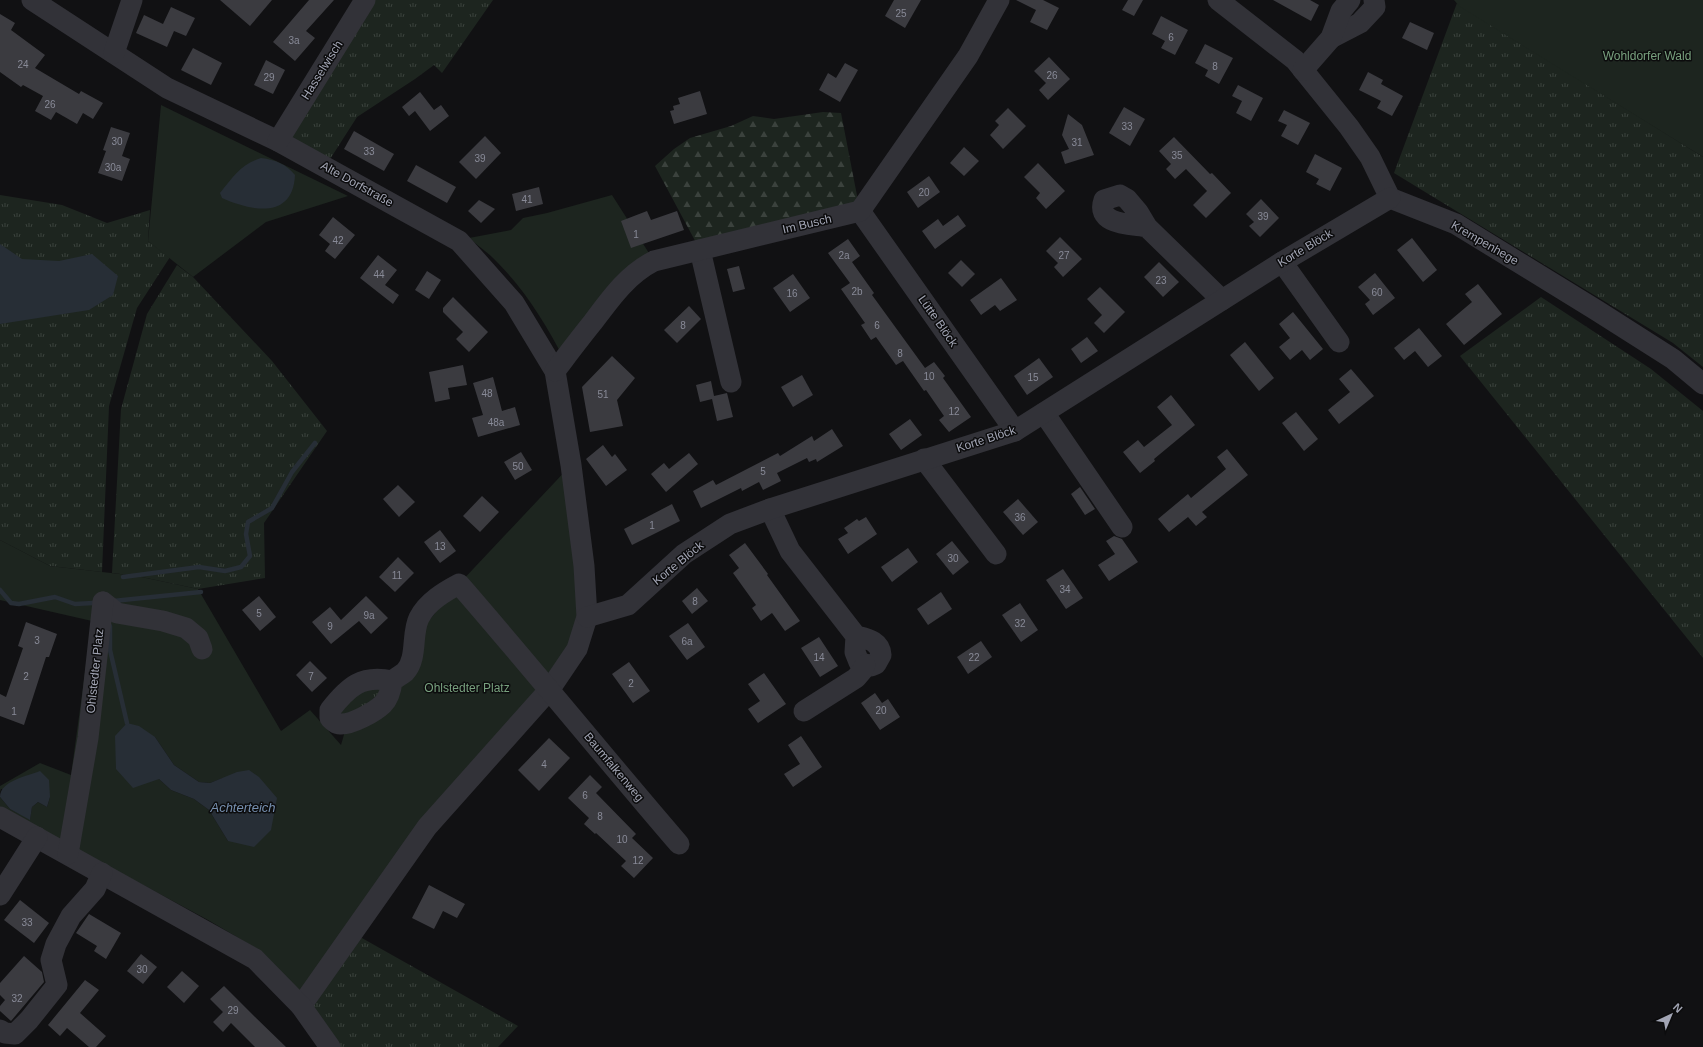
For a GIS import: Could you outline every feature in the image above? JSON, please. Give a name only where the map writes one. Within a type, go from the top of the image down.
[{"type":"street","name":"Alte Dorfstraße","points":[[32,0],[167,88],[278,141],[459,241],[514,303],[555,371],[571,465],[584,566],[587,617]]},
{"type":"street","points":[[114,53],[132,0]]},
{"type":"street","name":"Hasselwisch","points":[[278,141],[365,0]]},
{"type":"street","points":[[860,211],[968,56],[998,0]]},
{"type":"street","points":[[1218,0],[1295,60],[1358,139],[1370,158],[1390,198]]},
{"type":"street","points":[[1303,70],[1331,38],[1341,11],[1350,0]]},
{"type":"street","points":[[1331,38],[1360,23],[1375,7],[1374,0]]},
{"type":"street","name":"Korte Blöck","points":[[587,617],[628,605],[684,554],[730,524],[770,509],[1015,431],[1282,262],[1390,198]]},
{"type":"street","name":"Krempenhege","points":[[1390,198],[1456,224],[1609,318],[1673,360],[1703,384]]},
{"type":"street","name":"Im Busch","points":[[555,371],[616,292],[642,267],[654,261],[860,211]]},
{"type":"street","name":"Lütte Blöck","points":[[860,211],[1015,431]]},
{"type":"street","points":[[1147,227],[1222,300]]},
{"type":"street","points":[[700,250],[732,382]]},
{"type":"street","points":[[1282,262],[1339,342]]},
{"type":"street","points":[[1044,412],[1122,527]]},
{"type":"street","points":[[924,459],[996,554]]},
{"type":"street","points":[[770,509],[790,551],[856,636],[855,652],[859,662],[865,665],[856,678],[804,710]]},
{"type":"street","points":[[392,682],[405,672],[410,664],[413,640],[418,620],[424,610],[438,596],[459,584],[550,689]]},
{"type":"street","name":"Ohlstedter Platz","points":[[68,854],[88,738],[103,602],[117,613],[163,621],[186,628],[198,638],[202,649]]},
{"type":"street","points":[[301,1006],[427,827],[550,689],[577,649],[587,617]]},
{"type":"street","name":"Baumfalkenweg","points":[[550,689],[619,774],[679,844]]},
{"type":"street","points":[[0,817],[255,959],[301,1006],[326,1045]]},
{"type":"street","points":[[0,895],[37,837]]},
{"type":"street","points":[[0,1030],[5,1033],[15,1034],[29,1020],[57,985],[51,960],[56,944],[71,916],[95,889],[102,873]]},
{"type":"green space","points":[[365,0],[493,0],[442,73],[434,65],[357,117],[325,167],[278,141]]},
{"type":"green space","name":"Wohldorfer Wald","points":[[1454,0],[1703,0],[1703,157],[1459,6]]},
{"type":"green space","points":[[1457,3],[1703,157],[1703,367],[1673,343],[1394,173]]},
{"type":"green space","points":[[161,105],[348,196],[266,222],[193,277],[148,241]]},
{"type":"green space","points":[[823,112],[841,113],[860,211],[700,250],[655,166],[674,149],[690,138],[731,126],[753,116],[774,119]]},
{"type":"green space","points":[[0,195],[62,205],[107,223],[150,210],[148,241],[170,257],[137,308],[109,406],[102,572],[50,566],[0,540]]},
{"type":"green space","points":[[612,195],[654,261],[564,359],[542,320],[517,284],[494,259],[469,238],[511,230],[523,218]]},
{"type":"green space","points":[[177,265],[193,277],[272,361],[327,431],[264,523],[265,578],[198,589],[137,576],[112,573],[121,409],[147,314]]},
{"type":"green space","points":[[1541,297],[1651,369],[1703,411],[1703,658],[1460,356]]},
{"type":"green space","points":[[571,465],[584,566],[577,649],[427,827],[301,1006],[259,950],[208,920],[0,808],[0,797],[10,809],[30,819],[32,807],[38,802],[47,807],[50,797],[1,789],[0,792],[0,786],[40,763],[71,775],[92,621],[0,600],[0,540],[50,566],[137,576],[198,589],[281,731],[310,710],[341,745],[347,724],[372,713],[413,640],[459,584]],"holes":[[[155,737],[174,765],[199,782],[210,783],[223,778],[228,841],[209,810],[194,799],[171,790],[159,779]]]},
{"type":"green space","points":[[392,681],[347,724],[330,710],[337,701]]},
{"type":"green space","points":[[353,933],[518,1026],[498,1047],[339,1047],[301,1006]]},
{"type":"water","points":[[261,158],[280,163],[295,175],[292,189],[287,199],[279,205],[269,208],[257,208],[233,203],[222,198],[220,193],[234,176],[248,164]]},
{"type":"water","points":[[0,244],[22,259],[59,261],[92,254],[118,276],[113,295],[89,310],[0,324]]},
{"type":"water","name":"Achterteich","points":[[127,723],[139,726],[155,737],[174,765],[199,782],[210,783],[237,772],[249,770],[259,777],[277,798],[271,830],[254,847],[228,841],[209,810],[194,799],[171,790],[159,779],[133,788],[116,769],[115,736]]},
{"type":"water","points":[[40,771],[49,780],[50,797],[47,807],[38,802],[32,807],[30,820],[10,809],[0,797],[1,791],[9,783]]},
{"type":"building","points":[[220,0],[272,0],[250,26]]},
{"type":"building","points":[[309,0],[334,0],[306,31],[315,38],[295,61],[273,42]]},
{"type":"building","points":[[894,0],[921,0],[905,28],[885,16]]},
{"type":"building","points":[[1016,0],[1043,0],[1059,8],[1047,30],[1030,22],[1036,10]]},
{"type":"building","points":[[1128,0],[1143,0],[1134,16],[1122,10]]},
{"type":"building","points":[[1273,0],[1310,0],[1319,5],[1311,21]]},
{"type":"building","points":[[171,7],[195,18],[186,36],[174,31],[167,47],[136,33],[144,15],[163,24]]},
{"type":"building","points":[[0,14],[15,23],[11,30],[45,55],[35,68],[79,94],[81,91],[103,103],[93,119],[83,113],[77,124],[56,112],[51,120],[35,111],[43,96],[23,85],[21,87],[0,72]]},
{"type":"building","points":[[1161,16],[1188,30],[1175,55],[1161,48],[1165,41],[1152,34]]},
{"type":"building","points":[[1410,22],[1434,33],[1427,50],[1402,38]]},
{"type":"building","points":[[1205,44],[1233,58],[1219,84],[1205,76],[1208,70],[1195,63]]},
{"type":"building","points":[[193,48],[222,63],[211,85],[181,70]]},
{"type":"building","points":[[1049,57],[1070,79],[1048,100],[1039,90],[1046,83],[1034,71]]},
{"type":"building","points":[[266,60],[285,70],[273,94],[254,85]]},
{"type":"building","points":[[845,63],[858,70],[840,102],[819,90],[828,73],[836,78]]},
{"type":"building","points":[[1368,72],[1383,80],[1381,84],[1403,96],[1392,116],[1377,108],[1381,101],[1359,90]]},
{"type":"building","points":[[1238,85],[1263,98],[1251,121],[1236,113],[1242,101],[1232,96]]},
{"type":"building","points":[[700,91],[707,114],[674,124],[670,111],[674,110],[673,106],[680,104],[678,98]]},
{"type":"building","points":[[420,92],[434,110],[441,105],[449,116],[430,131],[415,111],[409,116],[402,107]]},
{"type":"building","points":[[1124,107],[1145,119],[1130,146],[1109,133]]},
{"type":"building","points":[[1008,108],[1026,126],[1003,149],[990,135],[999,125],[995,121]]},
{"type":"building","points":[[1284,110],[1310,123],[1298,145],[1281,136],[1287,125],[1278,121]]},
{"type":"building","points":[[1068,114],[1082,125],[1094,155],[1065,164],[1061,152],[1069,149],[1062,135]]},
{"type":"building","points":[[111,127],[130,133],[122,156],[130,159],[122,181],[98,173],[106,151],[103,150]]},
{"type":"building","points":[[354,131],[394,154],[384,171],[344,149]]},
{"type":"building","points":[[485,136],[501,153],[476,179],[459,162]]},
{"type":"building","points":[[1174,137],[1231,193],[1206,218],[1193,205],[1207,191],[1186,169],[1175,179],[1166,169],[1171,164],[1159,151]]},
{"type":"building","points":[[964,147],[979,161],[964,176],[950,163]]},
{"type":"building","points":[[1315,154],[1342,168],[1330,191],[1316,184],[1319,179],[1306,172]]},
{"type":"building","points":[[1038,163],[1065,191],[1046,209],[1036,198],[1040,193],[1024,177]]},
{"type":"building","points":[[416,165],[456,187],[447,203],[407,181]]},
{"type":"building","points":[[929,176],[940,192],[918,208],[907,192]]},
{"type":"building","points":[[539,187],[543,204],[516,211],[512,194]]},
{"type":"building","points":[[1261,199],[1279,218],[1260,237],[1249,226],[1254,222],[1246,214]]},
{"type":"building","points":[[479,200],[495,209],[481,223],[468,211]]},
{"type":"building","points":[[647,211],[651,220],[677,211],[684,230],[631,248],[621,221]]},
{"type":"building","points":[[958,215],[966,226],[935,249],[922,231],[938,219],[943,226]]},
{"type":"building","points":[[333,217],[355,235],[335,259],[325,251],[330,244],[319,235]]},
{"type":"building","points":[[1060,237],[1082,259],[1063,277],[1054,267],[1058,263],[1046,251]]},
{"type":"building","points":[[1412,238],[1437,270],[1423,282],[1397,250]]},
{"type":"building","points":[[848,239],[860,256],[852,262],[874,293],[872,295],[925,368],[934,362],[945,376],[943,378],[971,417],[949,432],[939,420],[944,416],[926,390],[924,391],[903,361],[896,365],[876,337],[871,340],[861,325],[865,323],[841,289],[850,283],[828,253]]},
{"type":"building","points":[[378,255],[397,270],[385,285],[399,295],[393,304],[360,278]]},
{"type":"building","points":[[961,260],[975,274],[962,287],[948,273]]},
{"type":"building","points":[[1159,262],[1179,282],[1163,297],[1144,277]]},
{"type":"building","points":[[739,266],[745,289],[733,292],[727,269]]},
{"type":"building","points":[[427,271],[441,280],[429,299],[415,290]]},
{"type":"building","points":[[1375,273],[1395,298],[1373,315],[1365,304],[1370,300],[1358,287]]},
{"type":"building","points":[[793,274],[810,298],[790,312],[773,288]]},
{"type":"building","points":[[1001,278],[1017,300],[1000,311],[995,305],[981,315],[970,300]]},
{"type":"building","points":[[1478,284],[1502,314],[1464,345],[1446,324],[1472,302],[1465,294]]},
{"type":"building","points":[[1100,287],[1125,312],[1104,333],[1094,323],[1102,315],[1087,299]]},
{"type":"building","points":[[453,297],[488,332],[469,352],[456,339],[463,332],[443,312],[443,308]]},
{"type":"building","points":[[689,306],[701,319],[677,343],[664,330]]},
{"type":"building","points":[[1293,312],[1323,349],[1310,360],[1302,350],[1290,360],[1279,347],[1290,338],[1279,324]]},
{"type":"building","points":[[1419,328],[1442,356],[1428,367],[1415,351],[1404,360],[1394,348]]},
{"type":"building","points":[[1087,337],[1098,351],[1081,363],[1071,349]]},
{"type":"building","points":[[1245,342],[1274,378],[1259,391],[1230,355]]},
{"type":"building","points":[[612,356],[635,378],[617,400],[623,426],[590,432],[582,387]]},
{"type":"building","points":[[1039,358],[1053,377],[1027,395],[1014,376]]},
{"type":"building","points":[[463,365],[467,385],[448,388],[450,399],[435,402],[429,372]]},
{"type":"building","points":[[1351,369],[1374,396],[1339,424],[1328,410],[1350,392],[1339,379]]},
{"type":"building","points":[[802,375],[813,395],[793,407],[781,387]]},
{"type":"building","points":[[493,377],[502,411],[515,407],[520,425],[478,437],[472,418],[483,415],[473,383]]},
{"type":"building","points":[[711,381],[714,396],[727,393],[733,417],[717,421],[712,399],[700,402],[696,385]]},
{"type":"building","points":[[1171,395],[1195,425],[1154,459],[1155,461],[1140,473],[1123,452],[1138,440],[1144,447],[1172,425],[1157,407]]},
{"type":"building","points":[[1296,412],[1318,439],[1304,451],[1282,423]]},
{"type":"building","points":[[910,419],[922,435],[901,450],[889,434]]},
{"type":"building","points":[[832,429],[843,446],[817,462],[816,459],[809,462],[807,458],[777,473],[781,481],[763,490],[759,482],[742,491],[741,488],[701,508],[693,491],[713,480],[716,485],[778,453],[780,456],[812,436],[814,441]]},
{"type":"building","points":[[603,445],[612,457],[615,454],[627,470],[606,486],[586,459]]},
{"type":"building","points":[[1227,449],[1248,475],[1202,512],[1207,517],[1196,526],[1188,517],[1169,532],[1158,519],[1188,494],[1191,498],[1226,469],[1217,457]]},
{"type":"building","points":[[521,452],[532,470],[515,480],[504,462]]},
{"type":"building","points":[[689,453],[698,464],[666,492],[651,474],[664,463],[669,469]]},
{"type":"building","points":[[398,485],[415,502],[399,517],[383,499]]},
{"type":"building","points":[[1080,487],[1095,509],[1085,515],[1071,494]]},
{"type":"building","points":[[482,496],[499,512],[480,532],[463,516]]},
{"type":"building","points":[[1018,499],[1038,522],[1023,535],[1003,512]]},
{"type":"building","points":[[672,504],[680,521],[632,545],[624,529]]},
{"type":"building","points":[[866,517],[877,534],[848,554],[838,539],[848,533],[844,528],[857,519],[859,521]]},
{"type":"building","points":[[440,530],[456,551],[440,563],[424,542]]},
{"type":"building","points":[[1114,536],[1122,539],[1138,562],[1109,581],[1098,565],[1115,554],[1106,541]]},
{"type":"building","points":[[952,541],[969,562],[953,575],[936,554]]},
{"type":"building","points":[[745,543],[800,621],[785,631],[772,613],[761,621],[752,608],[756,605],[733,573],[739,568],[729,555]]},
{"type":"building","points":[[908,548],[918,562],[892,582],[881,567]]},
{"type":"building","points":[[398,557],[414,573],[395,592],[379,577]]},
{"type":"building","points":[[1063,569],[1083,598],[1066,609],[1046,580]]},
{"type":"building","points":[[697,588],[708,601],[692,614],[682,601]]},
{"type":"building","points":[[941,592],[952,609],[928,625],[917,609]]},
{"type":"building","points":[[259,596],[276,617],[260,631],[242,610]]},
{"type":"building","points":[[366,596],[388,618],[371,634],[359,621],[331,644],[312,622],[330,607],[341,620]]},
{"type":"building","points":[[1020,603],[1038,630],[1021,642],[1002,615]]},
{"type":"building","points":[[26,622],[57,634],[49,657],[46,657],[24,725],[0,716],[0,694],[6,697],[23,648],[18,646]]},
{"type":"building","points":[[688,623],[705,647],[687,660],[669,636]]},
{"type":"building","points":[[819,637],[838,666],[820,677],[801,648]]},
{"type":"building","points":[[981,641],[992,657],[968,674],[957,657]]},
{"type":"building","points":[[310,661],[327,678],[312,692],[296,675]]},
{"type":"building","points":[[629,662],[650,691],[633,703],[612,674]]},
{"type":"building","points":[[764,673],[786,704],[758,723],[748,709],[760,701],[748,684]]},
{"type":"building","points":[[875,693],[882,703],[888,699],[900,717],[880,730],[861,703]]},
{"type":"building","points":[[801,736],[822,767],[793,787],[784,774],[800,764],[788,745]]},
{"type":"building","points":[[549,738],[570,758],[539,791],[518,770]]},
{"type":"building","points":[[590,775],[602,787],[596,793],[636,834],[632,838],[653,858],[634,878],[621,866],[626,861],[584,824],[589,818],[568,798]]},
{"type":"building","points":[[429,885],[465,904],[457,918],[443,911],[434,929],[412,918]]},
{"type":"building","points":[[20,900],[49,923],[34,943],[4,920]]},
{"type":"building","points":[[89,914],[121,933],[106,959],[94,951],[97,946],[76,933]]},
{"type":"building","points":[[141,954],[157,967],[143,984],[127,971]]},
{"type":"building","points":[[24,956],[42,972],[44,982],[11,1021],[0,1011],[0,1006],[5,1000],[0,995],[0,983]]},
{"type":"building","points":[[182,971],[199,986],[184,1003],[167,987]]},
{"type":"building","points":[[85,980],[99,990],[80,1013],[106,1036],[96,1047],[89,1047],[67,1028],[60,1036],[48,1025]]},
{"type":"building","points":[[224,986],[286,1047],[255,1047],[231,1023],[223,1032],[213,1022],[223,1012],[210,999]]},
{"type":"waterway","points":[[123,577],[199,567],[225,571],[241,567],[250,556],[246,534],[248,522],[272,508],[292,472],[315,443]]},
{"type":"waterway","points":[[0,590],[11,603],[19,604],[55,597],[75,604],[93,603]]},
{"type":"waterway","points":[[113,601],[201,592]]},
{"type":"waterway","points":[[110,626],[110,650],[127,723]]}]
